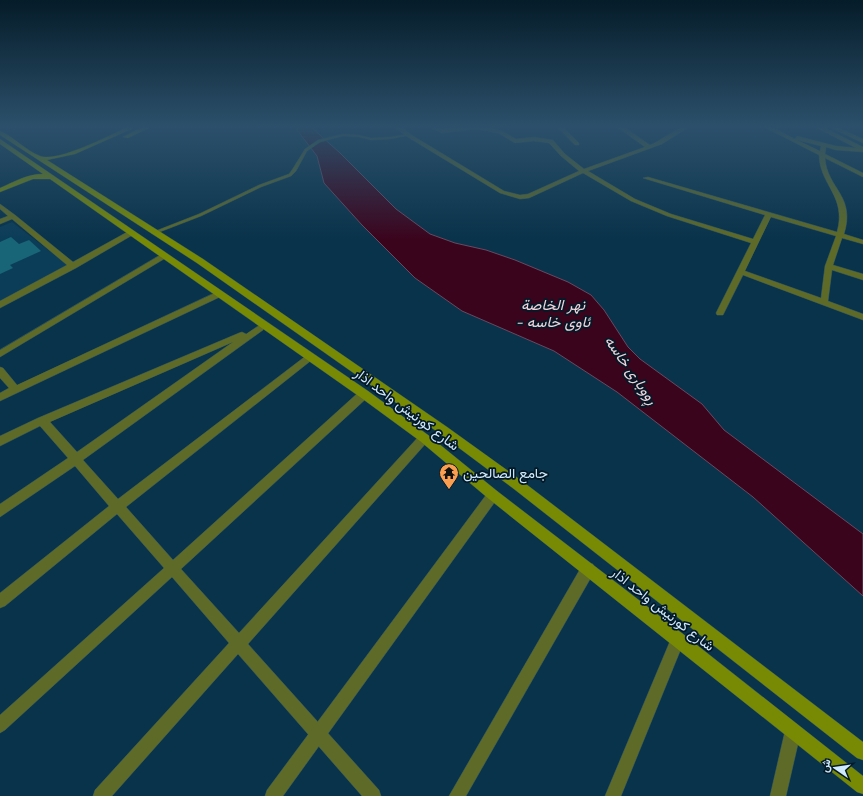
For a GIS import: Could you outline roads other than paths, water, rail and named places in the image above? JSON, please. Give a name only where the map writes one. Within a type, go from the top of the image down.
[{"type":"main road","name":"شارع كورنيش واحد اذار","points":[[34,164],[184,269],[262,326],[310,356],[424,438],[493,495],[863,786]]},
{"type":"main road","points":[[0,190],[34,170],[36,167],[34,164]]},
{"type":"main road","name":"شارع كورنيش واحد اذار","points":[[58,164],[65,167],[155,232],[200,261],[462,444],[863,752]]},
{"type":"main road","points":[[65,167],[71,164]]},
{"type":"main road","points":[[0,185],[41,175],[53,178]]},
{"type":"main road","points":[[184,269],[200,261]]},
{"type":"street","points":[[458,164],[510,195],[529,196],[583,171],[602,164]]},
{"type":"street","points":[[574,164],[611,188],[652,209],[756,242]]},
{"type":"street","points":[[822,164],[841,201],[844,212],[840,236],[829,266],[824,303]]},
{"type":"street","points":[[841,164],[863,175]]},
{"type":"street","points":[[646,178],[863,242]]},
{"type":"street","points":[[0,206],[73,266]]},
{"type":"street","points":[[720,313],[769,215]]},
{"type":"street","points":[[0,222],[13,216]]},
{"type":"street","points":[[0,305],[132,233]]},
{"type":"street","points":[[0,353],[165,256]]},
{"type":"street","points":[[829,266],[863,277]]},
{"type":"street","points":[[740,272],[863,317]]},
{"type":"street","points":[[0,397],[219,294]]},
{"type":"street","points":[[0,441],[42,420],[262,326]]},
{"type":"street","points":[[0,511],[76,459],[262,326]]},
{"type":"street","points":[[0,601],[118,506],[310,356]]},
{"type":"street","points":[[0,371],[16,390]]},
{"type":"street","points":[[0,725],[364,394]]},
{"type":"street","points":[[42,420],[373,796]]},
{"type":"street","points":[[101,796],[424,438]]},
{"type":"street","points":[[273,796],[493,495]]},
{"type":"street","points":[[457,796],[588,569]]},
{"type":"street","points":[[613,796],[678,639]]},
{"type":"street","points":[[778,796],[793,731]]},
{"type":"lane","points":[[155,232],[200,216],[260,186],[290,175],[297,164]]},
{"type":"water","name":"نهر الخاصة - ئاوی خاسە","points":[[319,164],[351,164],[396,209],[430,234],[455,243],[486,250],[515,260],[568,282],[591,295],[604,310],[628,347],[640,359],[702,404],[724,430],[863,534],[863,596],[753,497],[617,392],[554,351],[462,311],[415,278],[362,225],[324,183]]},
{"type":"place","name":"جامع الصالحين","points":[[449,490]]},
{"type":"water label","name":"ڕووباری خاسە","points":[[631,370]]}]
